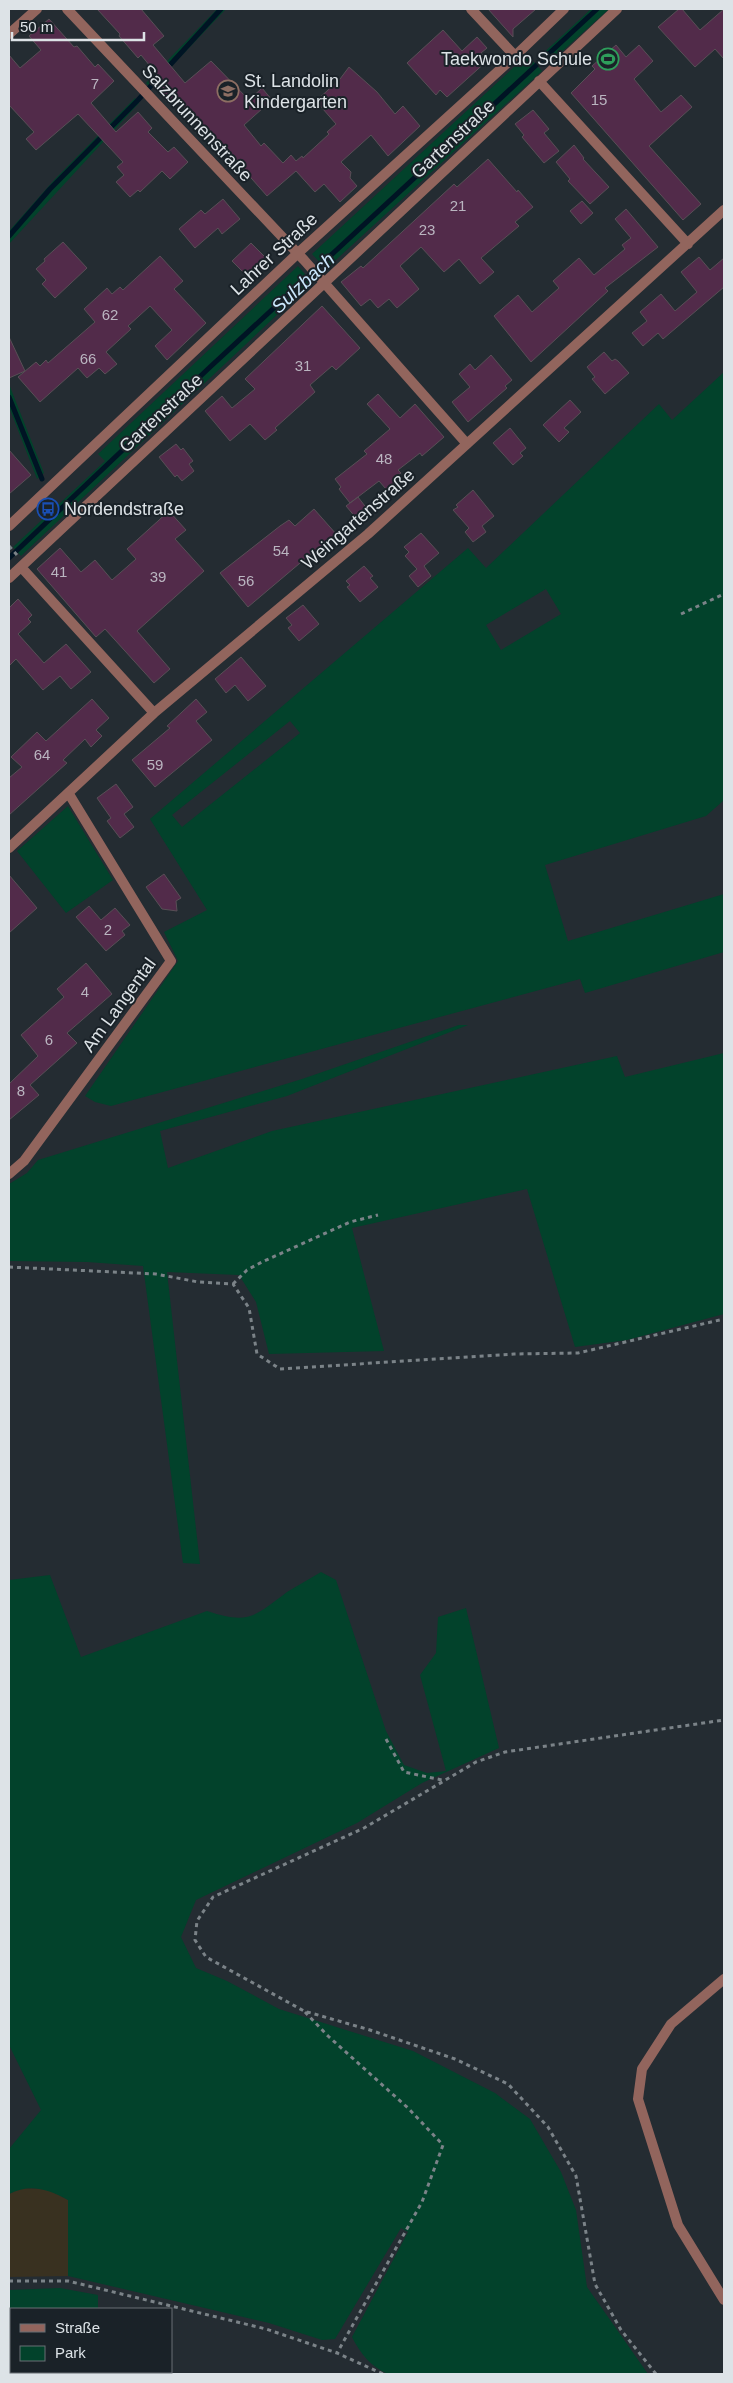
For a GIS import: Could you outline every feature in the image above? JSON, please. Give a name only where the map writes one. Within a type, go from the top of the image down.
[{"type":"street","points":[[9,34],[37,9]]},
{"type":"street","name":"Salzbrunnenstraße","points":[[67,9],[300,257]]},
{"type":"street","points":[[471,9],[515,56]]},
{"type":"street","name":"Lahrer Straße","points":[[9,526],[300,257],[564,9]]},
{"type":"street","name":"Gartenstraße","points":[[9,578],[20,562],[322,280],[617,9]]},
{"type":"street","points":[[538,82],[688,244]]},
{"type":"street","name":"Weingartenstraße","points":[[9,848],[154,713],[368,534],[724,210]]},
{"type":"street","points":[[300,257],[467,444]]},
{"type":"street","points":[[20,562],[154,713]]},
{"type":"street","name":"Am Langental","points":[[9,1174],[24,1161],[171,961],[69,794]]},
{"type":"street","points":[[724,1979],[671,2024],[642,2069],[638,2099],[678,2225],[724,2300]]},
{"type":"path","points":[[9,546],[20,562]]},
{"type":"path","points":[[681,614],[724,594]]},
{"type":"path","points":[[9,1267],[156,1274],[198,1282],[233,1284],[247,1270],[262,1262],[350,1222],[378,1215]]},
{"type":"path","points":[[233,1284],[249,1308],[257,1354],[280,1369],[514,1354],[578,1353],[724,1319]]},
{"type":"path","points":[[656,2374],[621,2330],[594,2284],[576,2176],[548,2127],[508,2084],[455,2059],[370,2030],[304,2012],[206,1957],[195,1940],[197,1921],[214,1897],[364,1828],[476,1762],[505,1752],[724,1720]]},
{"type":"path","points":[[386,1739],[404,1772],[443,1780]]},
{"type":"path","points":[[304,2012],[408,2108],[444,2145],[422,2202],[337,2353]]},
{"type":"path","points":[[9,2281],[68,2281],[266,2328],[337,2353],[383,2374]]},
{"type":"shaded area","points":[[20,2188],[48,2189],[68,2200],[68,2276],[9,2277],[9,2194]]},
{"type":"green space","points":[[217,9],[226,9],[151,88],[146,83]]},
{"type":"green space","points":[[591,9],[609,9],[546,66],[539,57]]},
{"type":"green space","points":[[527,55],[542,71],[326,269],[312,254]]},
{"type":"green space","points":[[135,98],[139,103],[9,244],[9,231],[55,179]]},
{"type":"green space","points":[[298,266],[312,282],[21,556],[13,547],[105,461],[98,454]]},
{"type":"green space","points":[[724,372],[723,801],[706,816],[545,865],[568,941],[724,894],[724,952],[585,993],[580,979],[111,1106],[95,1102],[85,1096],[178,961],[164,932],[207,910],[150,819],[468,548],[486,568],[659,404],[672,420]],"holes":[[[546,589],[561,614],[501,650],[486,625]],[[290,721],[300,733],[182,827],[172,815]]]},
{"type":"green space","points":[[9,384],[44,473],[37,479],[9,407]]},
{"type":"green space","points":[[68,806],[113,880],[66,913],[17,851]]},
{"type":"green space","points":[[459,1025],[468,1025],[287,1096],[160,1131],[168,1168],[272,1131],[617,1056],[625,1077],[724,1053],[724,1314],[627,1340],[575,1347],[527,1189],[352,1228],[384,1351],[269,1354],[256,1302],[239,1275],[167,1272],[200,1564],[183,1563],[143,1266],[87,1262],[9,1261],[9,1184],[27,1173],[38,1160],[302,1079]]},
{"type":"green space","points":[[321,1572],[336,1580],[386,1731],[404,1765],[427,1773],[446,1771],[420,1675],[436,1653],[438,1617],[466,1608],[499,1748],[422,1783],[357,1823],[196,1900],[181,1937],[196,1968],[227,1981],[279,2009],[413,2051],[495,2093],[530,2119],[561,2172],[576,2210],[587,2287],[648,2374],[388,2374],[376,2368],[359,2349],[352,2337],[408,2232],[401,2228],[335,2339],[322,2340],[269,2323],[68,2276],[68,2200],[46,2190],[32,2188],[9,2194],[9,2149],[41,2110],[9,2045],[9,1580],[50,1575],[81,1657],[207,1611],[233,1617],[251,1616]]},
{"type":"green space","points":[[60,2288],[98,2295],[98,2308],[10,2308],[10,2373],[19,2374],[9,2374],[9,2290]]},
{"type":"green space","points":[[58,2373],[161,2374],[63,2374]]},
{"type":"building","points":[[97,9],[141,9],[164,36],[153,45],[185,83],[211,61],[249,100],[262,88],[272,100],[244,125],[261,146],[264,143],[283,163],[291,155],[296,161],[302,156],[303,158],[329,134],[327,132],[336,124],[316,101],[340,79],[349,67],[377,92],[395,114],[403,106],[420,126],[388,156],[371,135],[341,162],[351,172],[350,178],[357,186],[340,202],[324,184],[315,192],[296,171],[267,196],[206,127],[204,129],[176,98],[169,104],[156,89],[164,83],[141,55],[138,58],[119,36],[120,34]]},
{"type":"building","points":[[488,9],[536,9],[513,29],[513,37]]},
{"type":"building","points":[[679,9],[682,9],[700,30],[724,9],[724,59],[715,49],[695,67],[658,27]]},
{"type":"building","points":[[49,19],[74,47],[77,46],[95,67],[98,64],[114,81],[91,103],[116,132],[138,112],[152,128],[148,132],[168,152],[174,147],[188,162],[170,179],[162,171],[140,192],[138,190],[130,197],[116,182],[124,175],[117,167],[123,162],[78,114],[36,150],[26,139],[34,132],[9,105],[9,55],[20,68],[41,50],[29,36]]},
{"type":"building","points":[[443,30],[462,51],[477,37],[487,48],[481,53],[488,60],[447,97],[440,90],[436,95],[407,63]]},
{"type":"building","points":[[616,45],[626,57],[639,45],[653,61],[634,79],[661,112],[681,95],[692,107],[649,146],[701,204],[683,220],[571,93],[595,69],[592,66]]},
{"type":"building","points":[[533,110],[549,129],[544,133],[559,151],[544,163],[522,137],[524,135],[515,124]]},
{"type":"building","points":[[574,145],[583,159],[609,187],[590,204],[568,181],[570,179],[556,162]]},
{"type":"building","points":[[488,159],[533,207],[515,222],[519,226],[481,258],[494,272],[480,284],[459,259],[444,272],[421,247],[400,266],[419,289],[397,308],[389,299],[378,308],[370,299],[361,306],[341,282],[361,266],[363,268],[454,184],[457,187]]},
{"type":"building","points":[[223,199],[240,219],[222,234],[218,228],[195,248],[179,229],[201,210],[205,214]]},
{"type":"building","points":[[582,201],[593,213],[581,224],[570,211]]},
{"type":"building","points":[[626,209],[658,247],[605,288],[608,291],[531,362],[494,316],[518,295],[532,312],[559,288],[553,281],[579,258],[594,275],[625,249],[622,245],[631,238],[615,219]]},
{"type":"building","points":[[63,242],[87,268],[55,298],[42,284],[46,280],[36,269]]},
{"type":"building","points":[[251,243],[266,258],[248,277],[232,261]]},
{"type":"building","points":[[160,256],[183,281],[174,289],[206,323],[167,360],[155,346],[172,330],[150,306],[128,326],[131,329],[106,352],[117,364],[105,374],[99,368],[87,378],[78,368],[40,402],[18,377],[36,362],[40,366],[46,360],[48,363],[95,322],[84,309],[107,288],[112,294],[120,287],[123,290]]},
{"type":"building","points":[[699,257],[710,270],[724,258],[724,287],[663,339],[658,333],[643,346],[632,333],[647,321],[640,312],[661,294],[675,311],[697,292],[681,272]]},
{"type":"building","points":[[322,306],[360,348],[336,370],[332,366],[310,385],[315,392],[275,428],[277,430],[265,440],[250,424],[230,441],[205,411],[222,396],[232,408],[255,389],[245,379]]},
{"type":"building","points":[[9,337],[25,371],[9,378]]},
{"type":"building","points":[[604,352],[612,361],[615,359],[618,361],[629,373],[605,394],[592,379],[595,377],[587,367]]},
{"type":"building","points":[[491,355],[512,380],[505,386],[507,388],[468,422],[452,402],[470,387],[459,374],[470,364],[475,370]]},
{"type":"building","points":[[378,394],[400,418],[415,404],[444,437],[422,456],[420,453],[398,470],[401,473],[397,476],[405,487],[393,497],[379,481],[350,503],[339,489],[341,487],[335,479],[367,454],[364,451],[390,429],[367,404]]},
{"type":"building","points":[[570,400],[581,412],[564,428],[569,432],[559,442],[543,425]]},
{"type":"building","points":[[510,428],[526,448],[520,453],[523,456],[513,465],[493,443]]},
{"type":"building","points":[[176,444],[181,450],[183,448],[193,461],[189,464],[194,471],[182,481],[177,475],[175,477],[159,457]]},
{"type":"building","points":[[9,450],[31,475],[9,494]]},
{"type":"building","points":[[473,490],[494,516],[482,526],[486,532],[473,542],[465,532],[469,528],[453,510]]},
{"type":"building","points":[[358,497],[368,510],[357,519],[346,506]]},
{"type":"building","points":[[314,509],[337,535],[322,549],[319,547],[248,607],[220,573],[280,526],[289,520],[295,526]]},
{"type":"building","points":[[169,511],[186,530],[175,539],[204,571],[137,631],[170,669],[154,683],[105,629],[96,637],[37,569],[60,548],[81,572],[95,560],[112,580],[136,559],[127,549]]},
{"type":"building","points":[[421,533],[439,553],[424,566],[431,576],[418,587],[409,576],[417,569],[405,556],[409,552],[404,547]]},
{"type":"building","points":[[364,566],[373,576],[370,578],[378,587],[360,602],[347,587],[350,585],[346,581]]},
{"type":"building","points":[[18,599],[32,615],[28,619],[31,622],[18,634],[44,663],[66,644],[91,672],[71,689],[60,676],[43,690],[16,659],[9,666],[9,608]]},
{"type":"building","points":[[303,605],[319,624],[299,641],[288,628],[292,625],[286,618]]},
{"type":"building","points":[[241,657],[266,686],[248,701],[235,685],[226,693],[215,679]]},
{"type":"building","points":[[92,699],[109,718],[96,730],[102,736],[91,747],[85,739],[63,760],[67,763],[9,815],[9,778],[22,767],[11,757],[37,732],[46,741]]},
{"type":"building","points":[[196,699],[207,712],[196,721],[212,740],[155,787],[132,760],[170,728],[167,726]]},
{"type":"building","points":[[116,784],[133,807],[124,814],[134,827],[120,838],[107,821],[111,818],[97,798]]},
{"type":"building","points":[[164,874],[181,898],[176,901],[177,911],[162,909],[146,887]]},
{"type":"building","points":[[9,875],[37,908],[9,933]]},
{"type":"building","points":[[89,906],[101,920],[115,908],[130,925],[122,931],[125,935],[106,951],[76,917]]},
{"type":"building","points":[[86,963],[112,994],[67,1033],[77,1043],[30,1085],[39,1095],[9,1120],[9,1084],[38,1056],[21,1035],[64,997],[57,989]]},
{"type":"waterway","points":[[9,236],[50,189],[138,100],[221,9]]},
{"type":"waterway","name":"Sulzbach","points":[[9,558],[209,368],[597,9]]},
{"type":"waterway","points":[[9,397],[42,479]]},
{"type":"place","name":"Taekwondo Schule","points":[[608,59]]},
{"type":"place","name":"St. Landolin Kindergarten","points":[[228,91]]},
{"type":"place","name":"Nordendstraße","points":[[48,509]]}]
